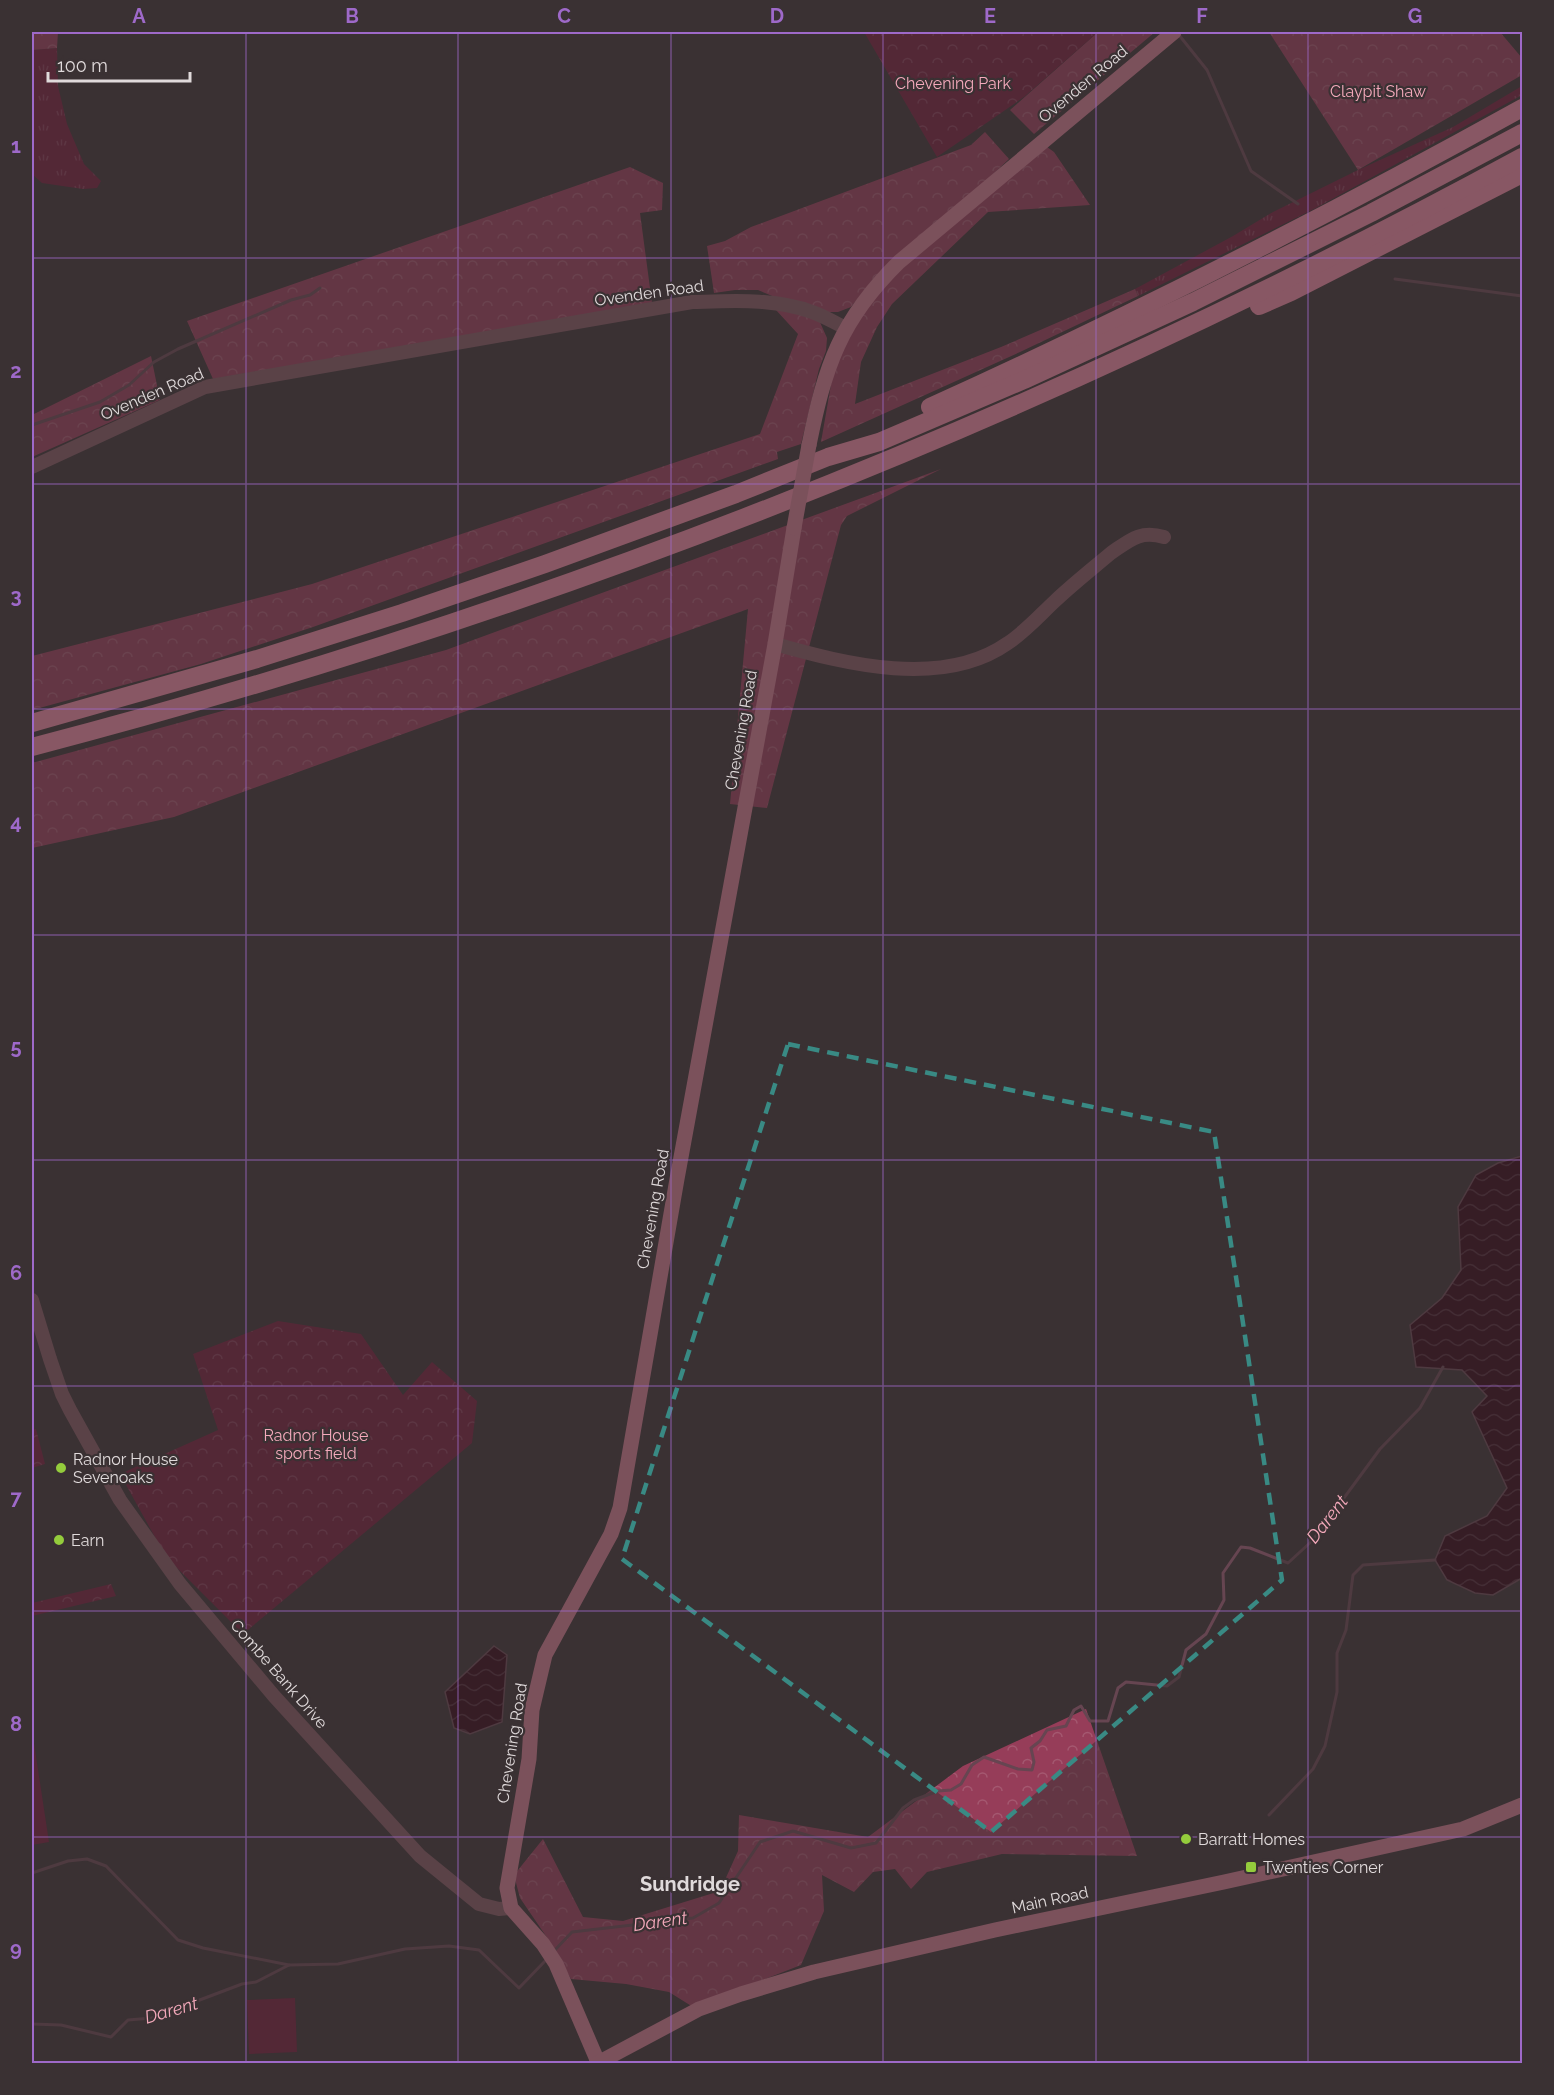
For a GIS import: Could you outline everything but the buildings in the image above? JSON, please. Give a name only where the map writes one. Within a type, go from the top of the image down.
[{"type":"highway","points":[[32,723],[219,671],[383,620],[592,548],[736,495],[828,457],[898,421],[1165,296],[1384,183],[1522,108]]},
{"type":"highway","points":[[828,457],[879,442],[1109,342],[1326,237],[1522,133]]},
{"type":"highway","points":[[32,747],[186,705],[435,629],[605,570],[905,454],[1185,329],[1333,257],[1522,157]]},
{"type":"highway","points":[[1185,329],[1260,305],[1291,292],[1522,174]]},
{"type":"main road","name":"Ovenden Road","points":[[846,328],[862,303],[899,262],[1174,32]]},
{"type":"main road","name":"Chevening Road","points":[[511,1908],[507,1888],[529,1759],[532,1710],[545,1655],[611,1534],[624,1488],[679,1167],[775,644],[809,445],[826,373],[846,328]]},
{"type":"main road","name":"Main Road","points":[[597,2063],[699,2009],[814,1972],[995,1930],[1463,1829],[1522,1805]]},
{"type":"main road","points":[[511,1908],[543,1944],[556,1964],[597,2063]]},
{"type":"street","name":"Ovenden Road","points":[[32,467],[205,387],[681,304],[751,301],[784,305],[811,311],[846,328]]},
{"type":"street","points":[[775,644],[818,656],[868,664],[919,670],[950,668],[982,659],[1008,644],[1103,560],[1128,541],[1140,535],[1153,534],[1164,537]]},
{"type":"street","name":"Combe Bank Drive","points":[[32,1300],[53,1368],[70,1410],[120,1500],[180,1584],[274,1696],[420,1856],[479,1904],[499,1909],[511,1908]]},
{"type":"highlighted area","points":[[788,1044],[1214,1132],[1282,1580],[991,1832],[622,1559]]},
{"type":"green space","points":[[32,32],[58,32],[57,48],[32,50]]},
{"type":"green space","name":"Chevening Park","points":[[864,32],[1098,32],[1024,97],[937,157]]},
{"type":"green space","points":[[1098,32],[1155,32],[1034,134],[1010,110]]},
{"type":"green space","name":"Claypit Shaw","points":[[1269,32],[1500,32],[1522,58],[1522,75],[1358,170]]},
{"type":"green space","points":[[57,48],[58,86],[67,124],[84,164],[101,181],[97,188],[83,189],[42,183],[32,174],[32,50]]},
{"type":"green space","points":[[1522,86],[1522,95],[1314,209],[1138,296],[1135,289],[1273,212],[1453,127]]},
{"type":"green space","points":[[985,132],[1009,159],[970,196],[874,278],[851,307],[838,312],[827,312],[777,298],[758,290],[714,293],[707,246],[725,241],[751,227],[971,145]]},
{"type":"green space","points":[[1047,147],[1054,152],[1090,205],[988,212],[892,304],[877,327],[861,362],[855,404],[1001,347],[1135,289],[1138,296],[821,442],[832,379],[840,354],[860,317],[882,288],[910,261]]},
{"type":"green space","points":[[630,167],[663,183],[662,210],[640,213],[652,303],[213,379],[187,321]]},
{"type":"green space","points":[[776,310],[808,314],[819,320],[827,338],[826,351],[819,369],[801,444],[777,452],[778,459],[313,627],[201,664],[32,710],[32,656],[312,584],[760,434],[798,334]]},
{"type":"green space","points":[[151,356],[160,400],[32,457],[32,415]]},
{"type":"green space","points":[[941,469],[847,516],[841,525],[767,808],[730,804],[748,609],[174,817],[32,848],[32,763],[446,650]]},
{"type":"green space","name":"Radnor House sports field","points":[[278,1321],[361,1334],[403,1395],[432,1362],[477,1401],[472,1443],[243,1634],[166,1557],[120,1474],[218,1430],[193,1354]]},
{"type":"green space","points":[[36,1429],[45,1464],[32,1468],[32,1430]]},
{"type":"green space","points":[[111,1584],[116,1596],[32,1616],[32,1603]]},
{"type":"green space","points":[[1086,1709],[1137,1856],[1002,1854],[927,1872],[911,1889],[895,1869],[873,1872],[854,1892],[822,1875],[824,1911],[801,1965],[693,2007],[669,1992],[626,1984],[571,1979],[548,1939],[520,1898],[514,1875],[543,1839],[583,1917],[623,1921],[720,1891],[738,1851],[739,1815],[868,1837],[963,1766]]},
{"type":"green space","points":[[32,1730],[49,1842],[32,1845]]},
{"type":"green space","points":[[295,1998],[297,2052],[249,2054],[247,2000]]},
{"type":"water","points":[[1522,1156],[1522,1578],[1493,1595],[1475,1593],[1447,1580],[1435,1560],[1445,1536],[1487,1516],[1507,1488],[1472,1412],[1487,1396],[1462,1370],[1416,1367],[1410,1325],[1442,1298],[1461,1270],[1458,1207],[1476,1175],[1498,1163]]},
{"type":"water","points":[[494,1646],[507,1655],[502,1722],[470,1734],[454,1728],[445,1692]]},
{"type":"waterway","points":[[1179,35],[1207,70],[1251,171],[1298,204]]},
{"type":"waterway","points":[[1395,279],[1522,296]]},
{"type":"waterway","points":[[32,425],[100,402],[129,385],[154,362],[178,349],[291,300],[310,295],[320,288]]},
{"type":"waterway","name":"Darent","points":[[554,1951],[572,1932],[693,1918],[719,1903],[760,1842],[793,1831],[851,1848],[876,1843],[903,1808],[914,1800],[938,1791],[951,1790],[961,1784],[972,1765],[984,1757],[1018,1769],[1032,1770],[1034,1762],[1031,1748],[1040,1741],[1047,1730],[1066,1726],[1074,1710],[1081,1706],[1090,1721],[1108,1721],[1118,1688],[1126,1682],[1167,1686],[1179,1677],[1186,1650],[1206,1634],[1224,1600],[1223,1573],[1241,1547],[1250,1548],[1288,1563],[1313,1540],[1380,1449],[1420,1408],[1443,1367]]},
{"type":"waterway","points":[[1269,1815],[1313,1769],[1325,1746],[1337,1692],[1337,1653],[1346,1630],[1353,1575],[1363,1565],[1435,1560]]},
{"type":"waterway","points":[[32,1873],[68,1861],[87,1859],[106,1866],[178,1940],[203,1948],[289,1965]]},
{"type":"waterway","name":"Darent","points":[[32,2024],[61,2025],[111,2037],[128,2020],[152,2018],[242,1984],[256,1982],[289,1965],[338,1964],[405,1949],[449,1946],[479,1950],[519,1988],[546,1960]]},
{"type":"place","name":"Radnor House Sevenoaks","points":[[61,1468]]},
{"type":"place","name":"Earn","points":[[59,1540]]},
{"type":"place","name":"Barratt Homes","points":[[1186,1839]]},
{"type":"place","name":"Twenties Corner","points":[[1251,1867]]},
{"type":"district","name":"Sundridge","points":[[690,1884]]}]
